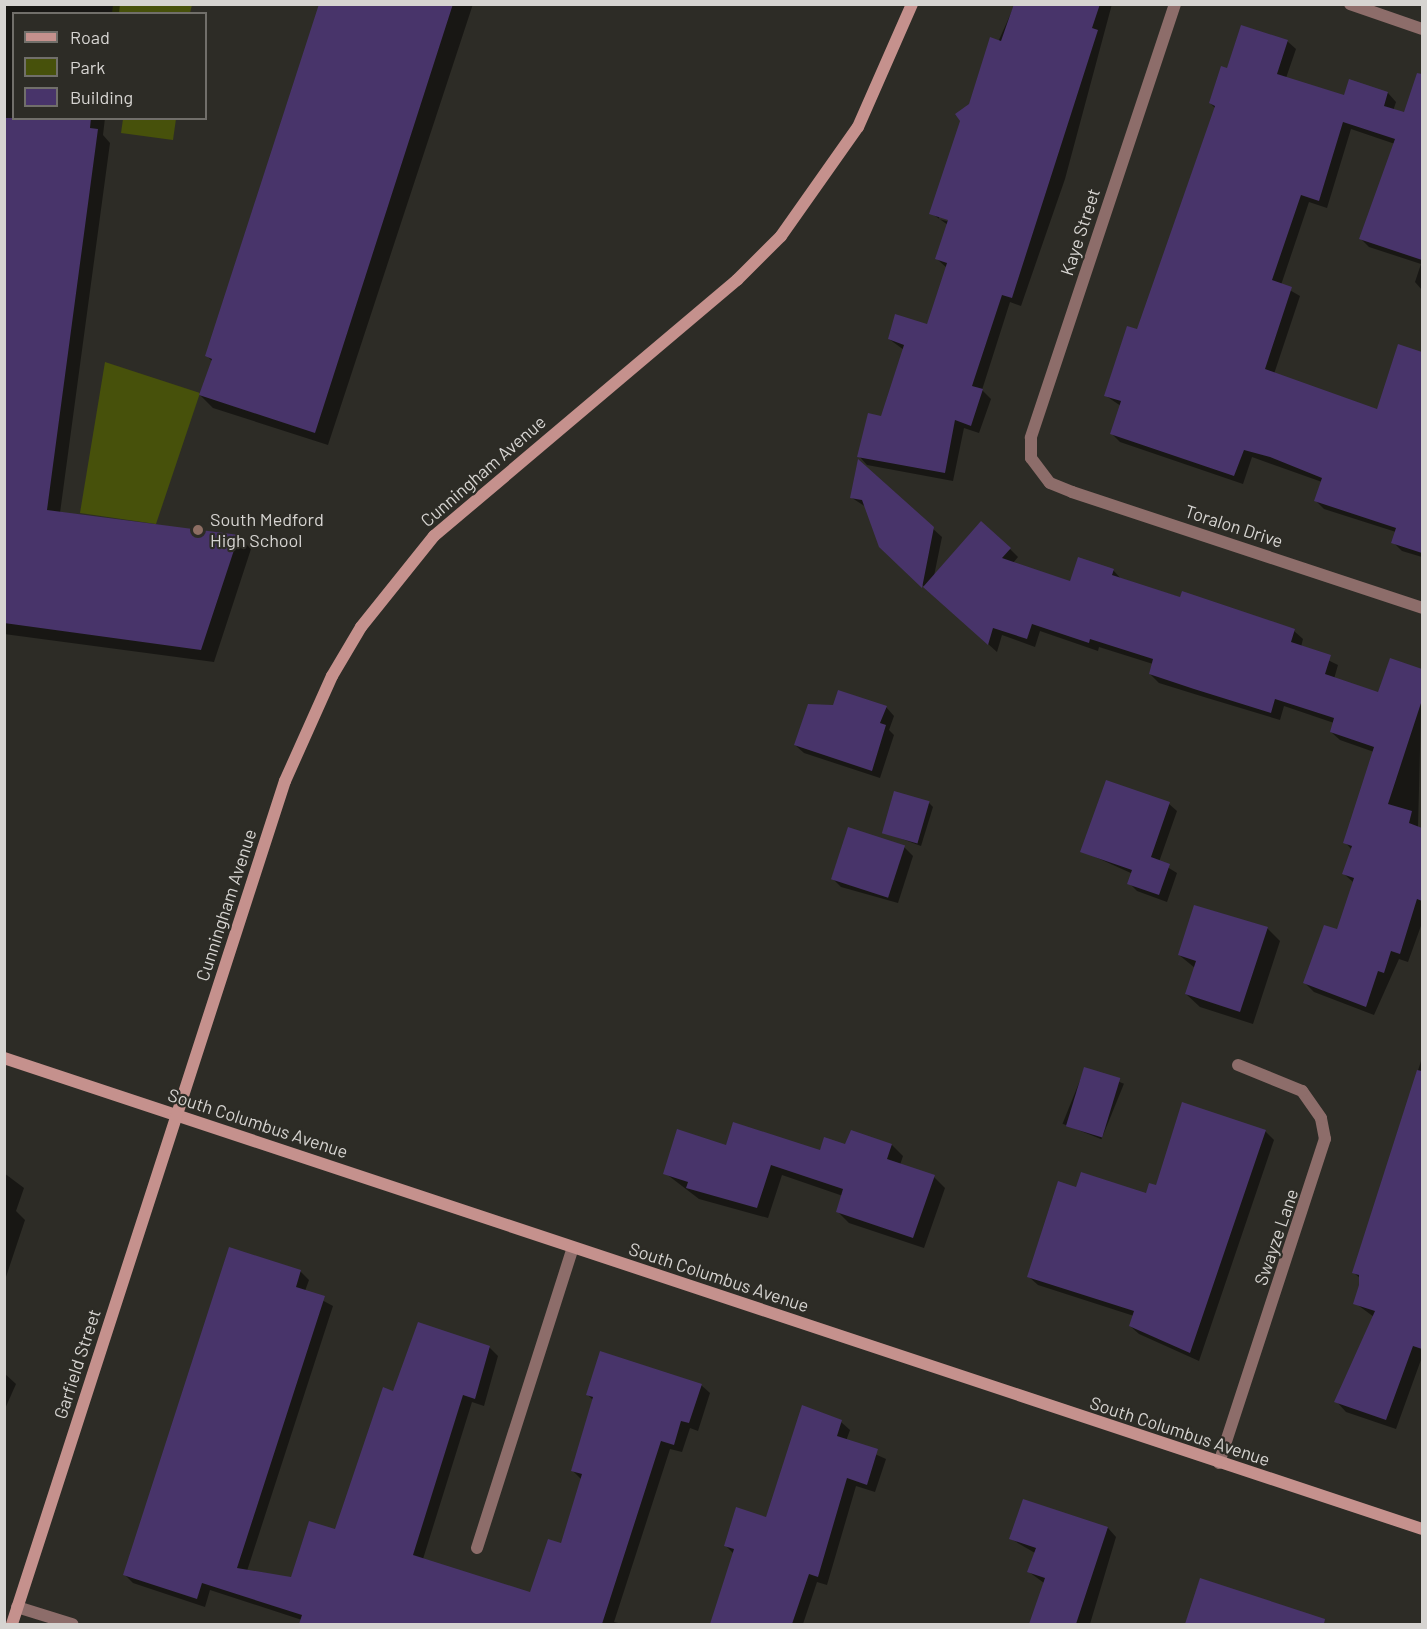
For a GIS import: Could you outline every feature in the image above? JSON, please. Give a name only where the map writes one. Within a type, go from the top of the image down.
[{"type":"main road","name":"Cunningham Avenue","points":[[177,1115],[285,781],[361,627],[435,536],[469,504],[737,280],[781,236],[858,127],[912,4]]},
{"type":"main road","name":"South Columbus Avenue","points":[[4,1058],[1422,1529]]},
{"type":"main road","name":"Garfield Street","points":[[12,1624],[177,1115]]},
{"type":"street","name":"Kaye Street","points":[[1038,471],[1031,438],[1175,4]]},
{"type":"street","points":[[1350,4],[1422,29]]},
{"type":"street","name":"Toralon Drive","points":[[1038,471],[1072,492],[1422,608]]},
{"type":"street","name":"Swayze Lane","points":[[1219,1463],[1325,1139],[1322,1118],[1302,1091],[1238,1065]]},
{"type":"street","points":[[477,1548],[573,1248]]},
{"type":"street","points":[[17,1607],[72,1624]]},
{"type":"green space","points":[[113,4],[192,5],[190,12],[112,12]]},
{"type":"green space","points":[[123,120],[176,120],[173,140],[121,133]]},
{"type":"green space","points":[[105,362],[200,393],[156,524],[80,513]]},
{"type":"building","points":[[319,4],[453,4],[315,433],[199,395],[212,359],[205,356]]},
{"type":"building","points":[[1014,4],[1100,4],[1092,28],[1098,30],[1012,298],[1002,295],[972,386],[983,389],[971,426],[955,420],[945,473],[857,457],[868,413],[881,416],[904,345],[888,339],[895,314],[927,324],[947,263],[935,259],[948,220],[929,214],[960,121],[955,114],[969,104],[990,37],[1001,41]]},
{"type":"building","points":[[1241,25],[1288,40],[1277,74],[1344,95],[1349,79],[1388,92],[1384,106],[1404,112],[1417,73],[1422,74],[1422,260],[1359,239],[1395,139],[1343,122],[1319,201],[1301,195],[1272,280],[1292,287],[1265,369],[1377,409],[1398,344],[1422,352],[1422,553],[1391,543],[1396,528],[1314,501],[1322,478],[1270,457],[1244,450],[1234,476],[1110,434],[1121,401],[1104,396],[1127,326],[1137,329],[1215,106],[1209,103],[1221,66],[1227,68]]},
{"type":"building","points":[[4,118],[12,118],[12,120],[91,120],[90,128],[98,129],[47,510],[239,535],[201,650],[4,623]]},
{"type":"building","points":[[858,459],[934,527],[922,588],[879,547],[862,500],[850,498]]},
{"type":"building","points":[[981,521],[1011,548],[1002,558],[1070,581],[1078,557],[1114,569],[1112,575],[1180,597],[1182,591],[1295,629],[1291,642],[1331,655],[1325,674],[1378,692],[1390,658],[1422,669],[1422,700],[1388,804],[1412,811],[1409,823],[1422,828],[1422,901],[1417,899],[1400,954],[1391,951],[1384,973],[1378,971],[1366,1007],[1303,983],[1324,925],[1337,929],[1354,878],[1342,874],[1352,846],[1343,843],[1374,747],[1330,732],[1334,718],[1275,699],[1271,713],[1194,689],[1149,674],[1153,659],[1090,639],[1089,643],[1032,624],[1027,639],[993,628],[988,645],[923,587]]},
{"type":"building","points":[[838,690],[887,706],[880,723],[886,725],[872,771],[794,745],[808,704],[833,705]]},
{"type":"building","points":[[1106,780],[1170,802],[1151,857],[1170,864],[1159,895],[1127,884],[1132,870],[1080,852]]},
{"type":"building","points":[[894,791],[930,801],[917,843],[882,833]]},
{"type":"building","points":[[848,827],[905,846],[888,898],[831,879]]},
{"type":"building","points":[[1194,905],[1268,927],[1240,1012],[1185,994],[1196,961],[1178,955]]},
{"type":"building","points":[[1084,1067],[1120,1078],[1102,1137],[1066,1126]]},
{"type":"building","points":[[1417,1070],[1422,1071],[1422,1349],[1413,1346],[1386,1420],[1334,1402],[1375,1311],[1353,1304],[1359,1285],[1359,1275],[1352,1273]]},
{"type":"building","points":[[1182,1102],[1266,1130],[1190,1353],[1129,1326],[1134,1311],[1027,1277],[1058,1181],[1076,1187],[1081,1172],[1146,1193],[1149,1183],[1156,1185]]},
{"type":"building","points":[[733,1122],[820,1150],[824,1137],[845,1144],[851,1130],[892,1144],[887,1159],[935,1175],[913,1238],[836,1212],[843,1189],[771,1165],[757,1208],[686,1188],[688,1182],[663,1174],[677,1129],[726,1145]]},
{"type":"building","points":[[229,1247],[301,1270],[296,1287],[325,1296],[237,1568],[291,1577],[309,1521],[335,1529],[383,1387],[393,1391],[418,1322],[490,1346],[475,1399],[463,1395],[413,1555],[530,1592],[548,1539],[561,1543],[582,1474],[571,1471],[593,1397],[586,1395],[600,1351],[702,1384],[689,1423],[681,1421],[674,1445],[661,1441],[602,1624],[299,1624],[302,1615],[202,1583],[197,1599],[123,1575]]},
{"type":"building","points":[[802,1405],[842,1420],[837,1436],[878,1449],[867,1485],[847,1478],[818,1577],[809,1574],[792,1624],[710,1624],[734,1549],[724,1546],[736,1507],[766,1517]]},
{"type":"building","points":[[1023,1499],[1108,1527],[1076,1624],[1029,1624],[1045,1578],[1027,1572],[1036,1548],[1009,1539]]},
{"type":"building","points":[[1200,1578],[1325,1619],[1324,1624],[1185,1624]]},
{"type":"place","name":"South Medford High School","points":[[198,530]]}]
